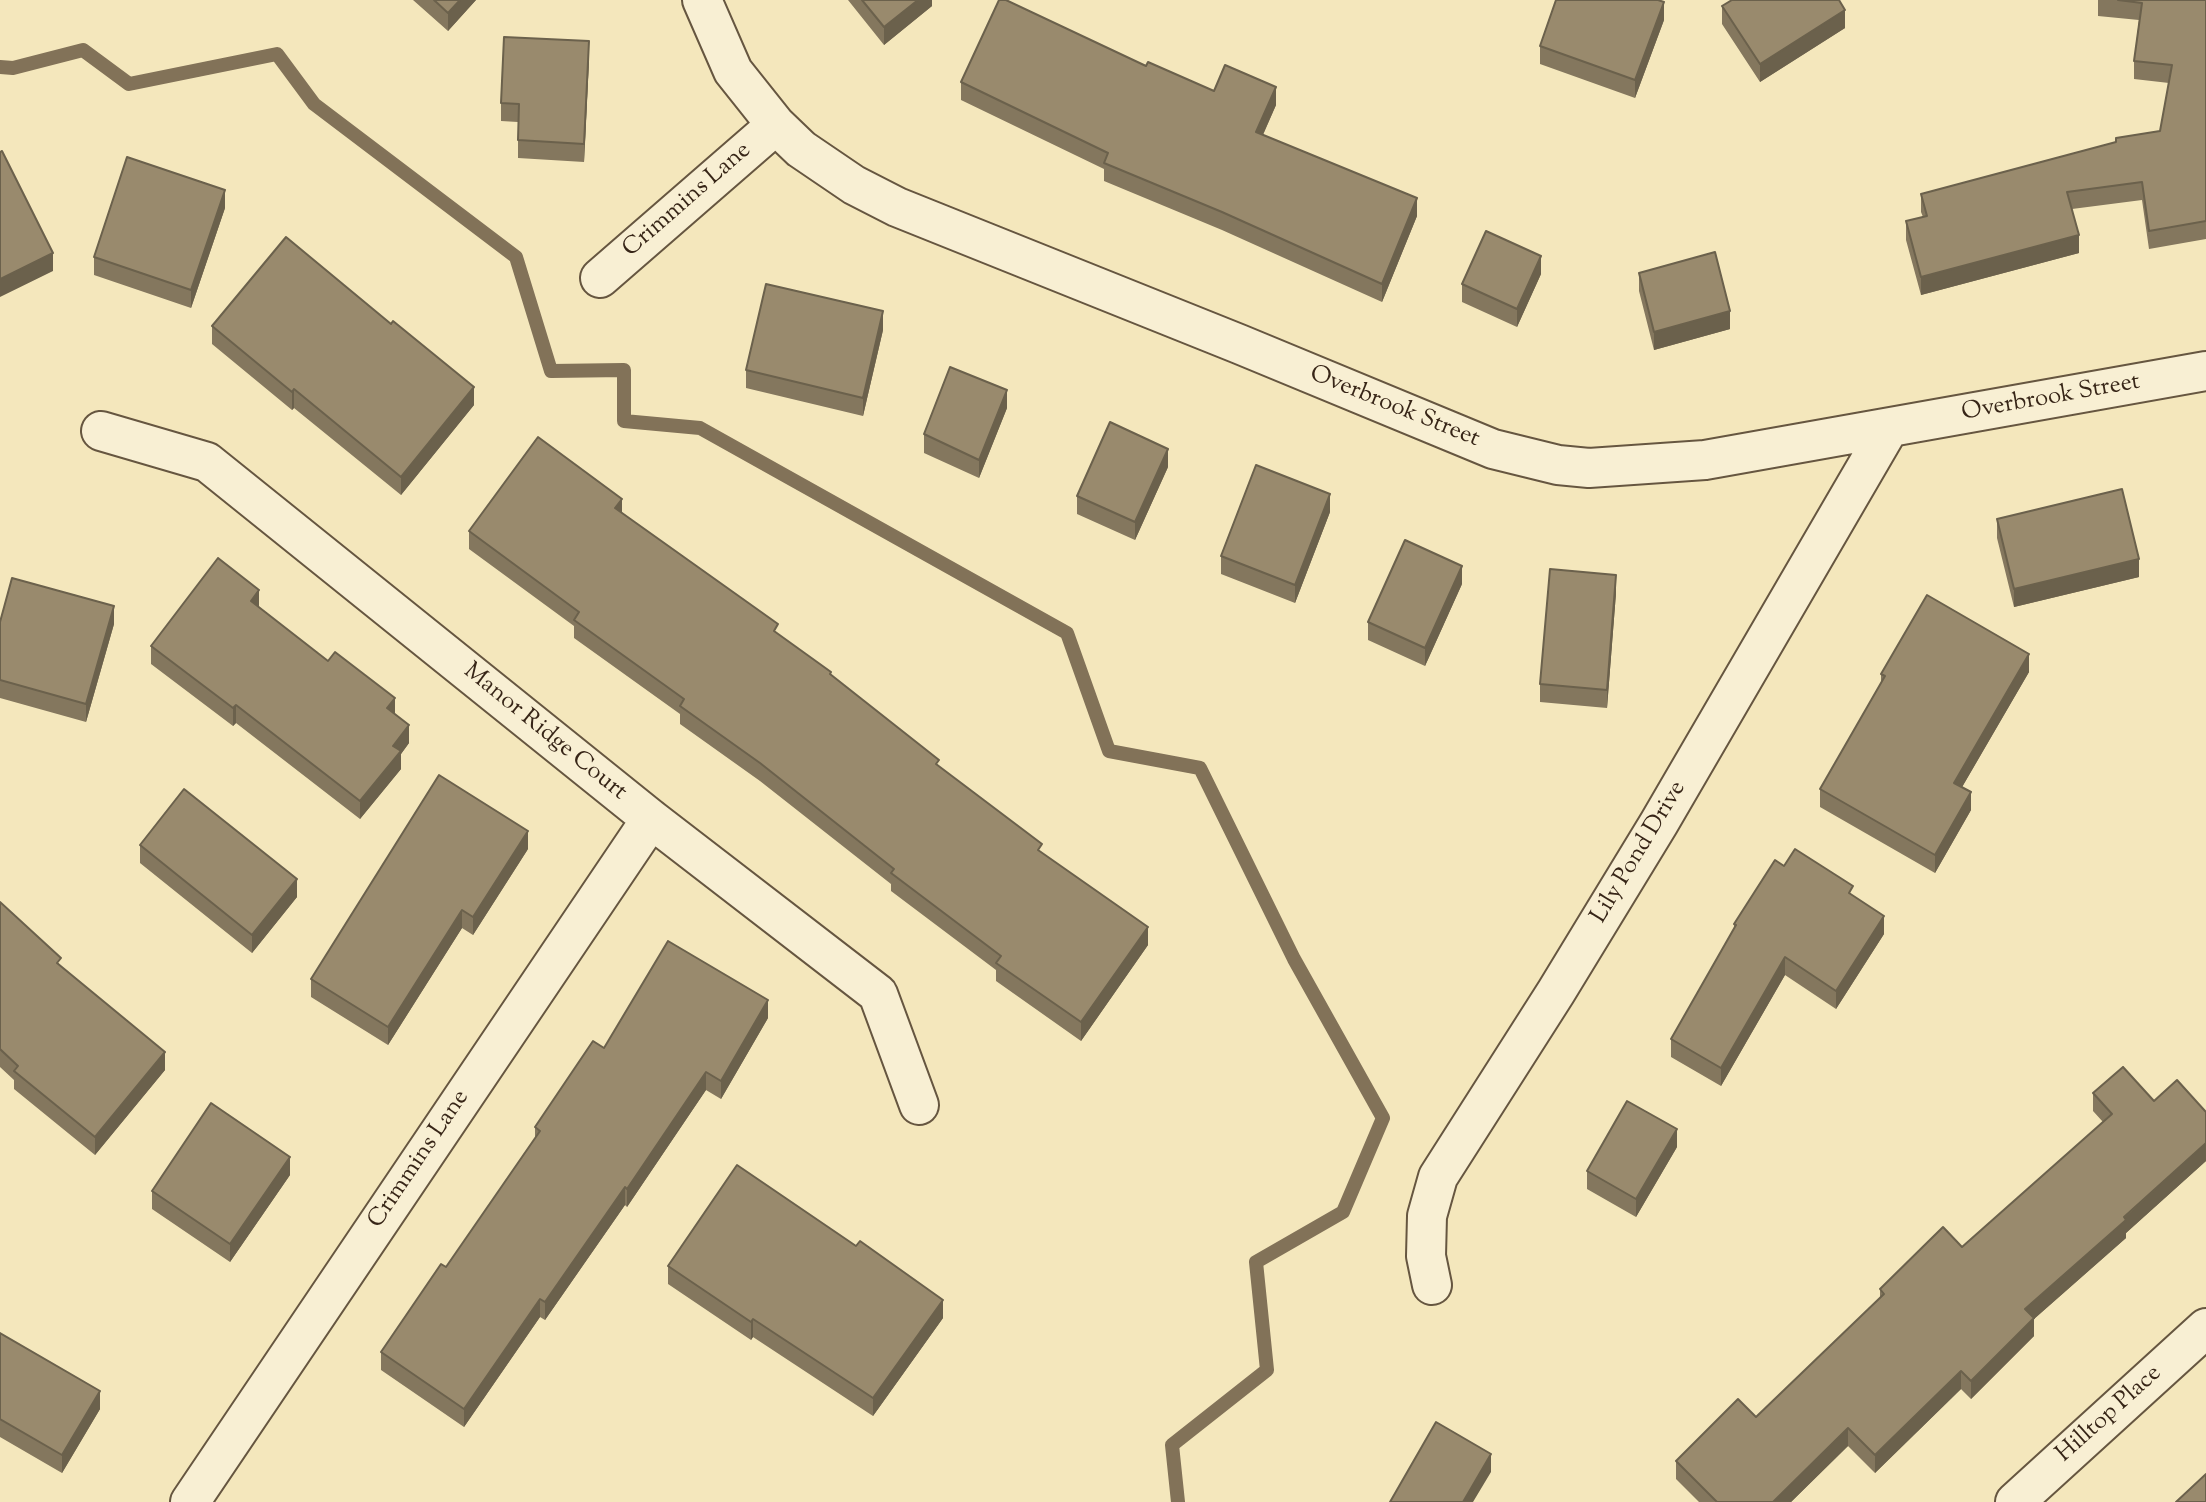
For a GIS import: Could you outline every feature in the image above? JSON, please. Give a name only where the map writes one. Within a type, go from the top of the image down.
[{"type":"street","name":"Overbrook Street","points":[[702,0],[733,71],[776,125],[812,156],[854,185],[897,207],[1493,449],[1558,465],[1589,468],[1705,460],[2206,371]]},
{"type":"street","name":"Crimmins Lane","points":[[600,278],[776,125]]},
{"type":"street","name":"Lily Pond Drive","points":[[1432,1285],[1426,1256],[1427,1216],[1438,1177],[1659,823],[1889,428]]},
{"type":"street","name":"Manor Ridge Court","points":[[101,431],[207,462],[651,819],[878,994],[919,1105]]},
{"type":"street","name":"Crimmins Lane","points":[[190,1502],[651,819]]},
{"type":"street","name":"Hilltop Place","points":[[2015,1502],[2206,1328]]},
{"type":"building","points":[[434,0],[460,0],[448,13]]},
{"type":"building","points":[[862,0],[918,0],[884,27]]},
{"type":"building","points":[[999,0],[1006,0],[1146,66],[1148,62],[1214,91],[1225,65],[1276,87],[1256,132],[1417,198],[1382,284],[1104,163],[1108,153],[961,82]]},
{"type":"building","points":[[1556,0],[1664,2],[1635,80],[1540,46]]},
{"type":"building","points":[[1732,0],[1839,0],[1845,10],[1760,64],[1722,6]]},
{"type":"building","points":[[2118,0],[2206,0],[2206,221],[2149,231],[2142,182],[2067,192],[2079,235],[1921,277],[1906,221],[1927,216],[1921,194],[2116,142],[2116,138],[2160,131],[2172,65],[2134,61],[2142,3]]},
{"type":"building","points":[[504,37],[589,41],[584,144],[518,140],[519,104],[501,103]]},
{"type":"building","points":[[0,152],[53,253],[0,279]]},
{"type":"building","points":[[127,157],[225,190],[191,290],[94,257]]},
{"type":"building","points":[[1486,231],[1541,256],[1517,309],[1462,284]]},
{"type":"building","points":[[286,237],[391,324],[393,321],[474,387],[401,477],[212,326]]},
{"type":"building","points":[[1715,252],[1730,311],[1654,332],[1639,273]]},
{"type":"building","points":[[766,284],[883,311],[863,398],[746,370]]},
{"type":"building","points":[[950,367],[1007,390],[979,460],[924,434]]},
{"type":"building","points":[[1110,422],[1168,449],[1135,522],[1077,496]]},
{"type":"building","points":[[538,437],[622,499],[615,508],[778,624],[774,631],[831,672],[939,760],[936,764],[1042,844],[1038,850],[1148,927],[1081,1022],[996,963],[1001,956],[891,873],[894,869],[760,763],[680,706],[684,699],[574,620],[579,612],[469,531]]},
{"type":"building","points":[[1256,465],[1330,494],[1295,585],[1221,556]]},
{"type":"building","points":[[2122,489],[2139,559],[2014,589],[1997,519]]},
{"type":"building","points":[[1405,540],[1462,566],[1425,648],[1368,622]]},
{"type":"building","points":[[218,558],[259,590],[251,601],[328,661],[335,652],[395,698],[387,708],[409,725],[393,746],[401,751],[360,801],[236,705],[233,708],[151,646]]},
{"type":"building","points":[[1550,569],[1616,575],[1607,690],[1540,684]]},
{"type":"building","points":[[12,578],[114,606],[86,704],[0,680],[0,622]]},
{"type":"building","points":[[1927,595],[2029,654],[1954,783],[1971,792],[1935,855],[1820,789]]},
{"type":"building","points":[[439,775],[528,831],[473,917],[462,910],[388,1027],[311,979]]},
{"type":"building","points":[[184,789],[297,879],[252,935],[140,845]]},
{"type":"building","points":[[1795,849],[1853,886],[1849,893],[1884,916],[1836,991],[1785,957],[1721,1068],[1671,1039],[1734,924],[1775,860],[1784,866]]},
{"type":"building","points":[[0,902],[61,958],[57,963],[165,1052],[95,1137],[14,1071],[18,1066],[0,1049]]},
{"type":"building","points":[[668,941],[768,1000],[721,1081],[706,1072],[627,1189],[625,1187],[545,1302],[540,1299],[464,1409],[381,1352],[441,1264],[446,1267],[540,1131],[535,1127],[593,1041],[604,1048]]},
{"type":"building","points":[[2123,1067],[2154,1101],[2177,1080],[2206,1112],[2206,1143],[2124,1217],[2126,1220],[2025,1309],[2034,1318],[1971,1381],[1961,1371],[1875,1455],[1848,1428],[1773,1502],[1717,1502],[1676,1461],[1738,1399],[1756,1417],[1884,1294],[1880,1289],[1943,1227],[1962,1247],[2112,1114],[2093,1093]]},
{"type":"building","points":[[1627,1101],[1677,1129],[1636,1199],[1587,1171]]},
{"type":"building","points":[[211,1103],[290,1157],[230,1244],[152,1191]]},
{"type":"building","points":[[737,1165],[856,1246],[860,1241],[943,1300],[873,1398],[668,1266]]},
{"type":"building","points":[[0,1333],[100,1391],[62,1455],[0,1419]]},
{"type":"building","points":[[1436,1422],[1491,1454],[1463,1502],[1390,1502]]},
{"type":"building","points":[[2206,1474],[2206,1502],[2176,1502]]},
{"type":"waterway","points":[[0,67],[13,68],[83,50],[129,84],[277,54],[314,104],[516,257],[551,371],[624,370],[624,421],[700,428],[1067,633],[1109,751],[1200,768],[1294,959],[1383,1118],[1343,1212],[1256,1262],[1267,1370],[1172,1445],[1178,1502]]}]
